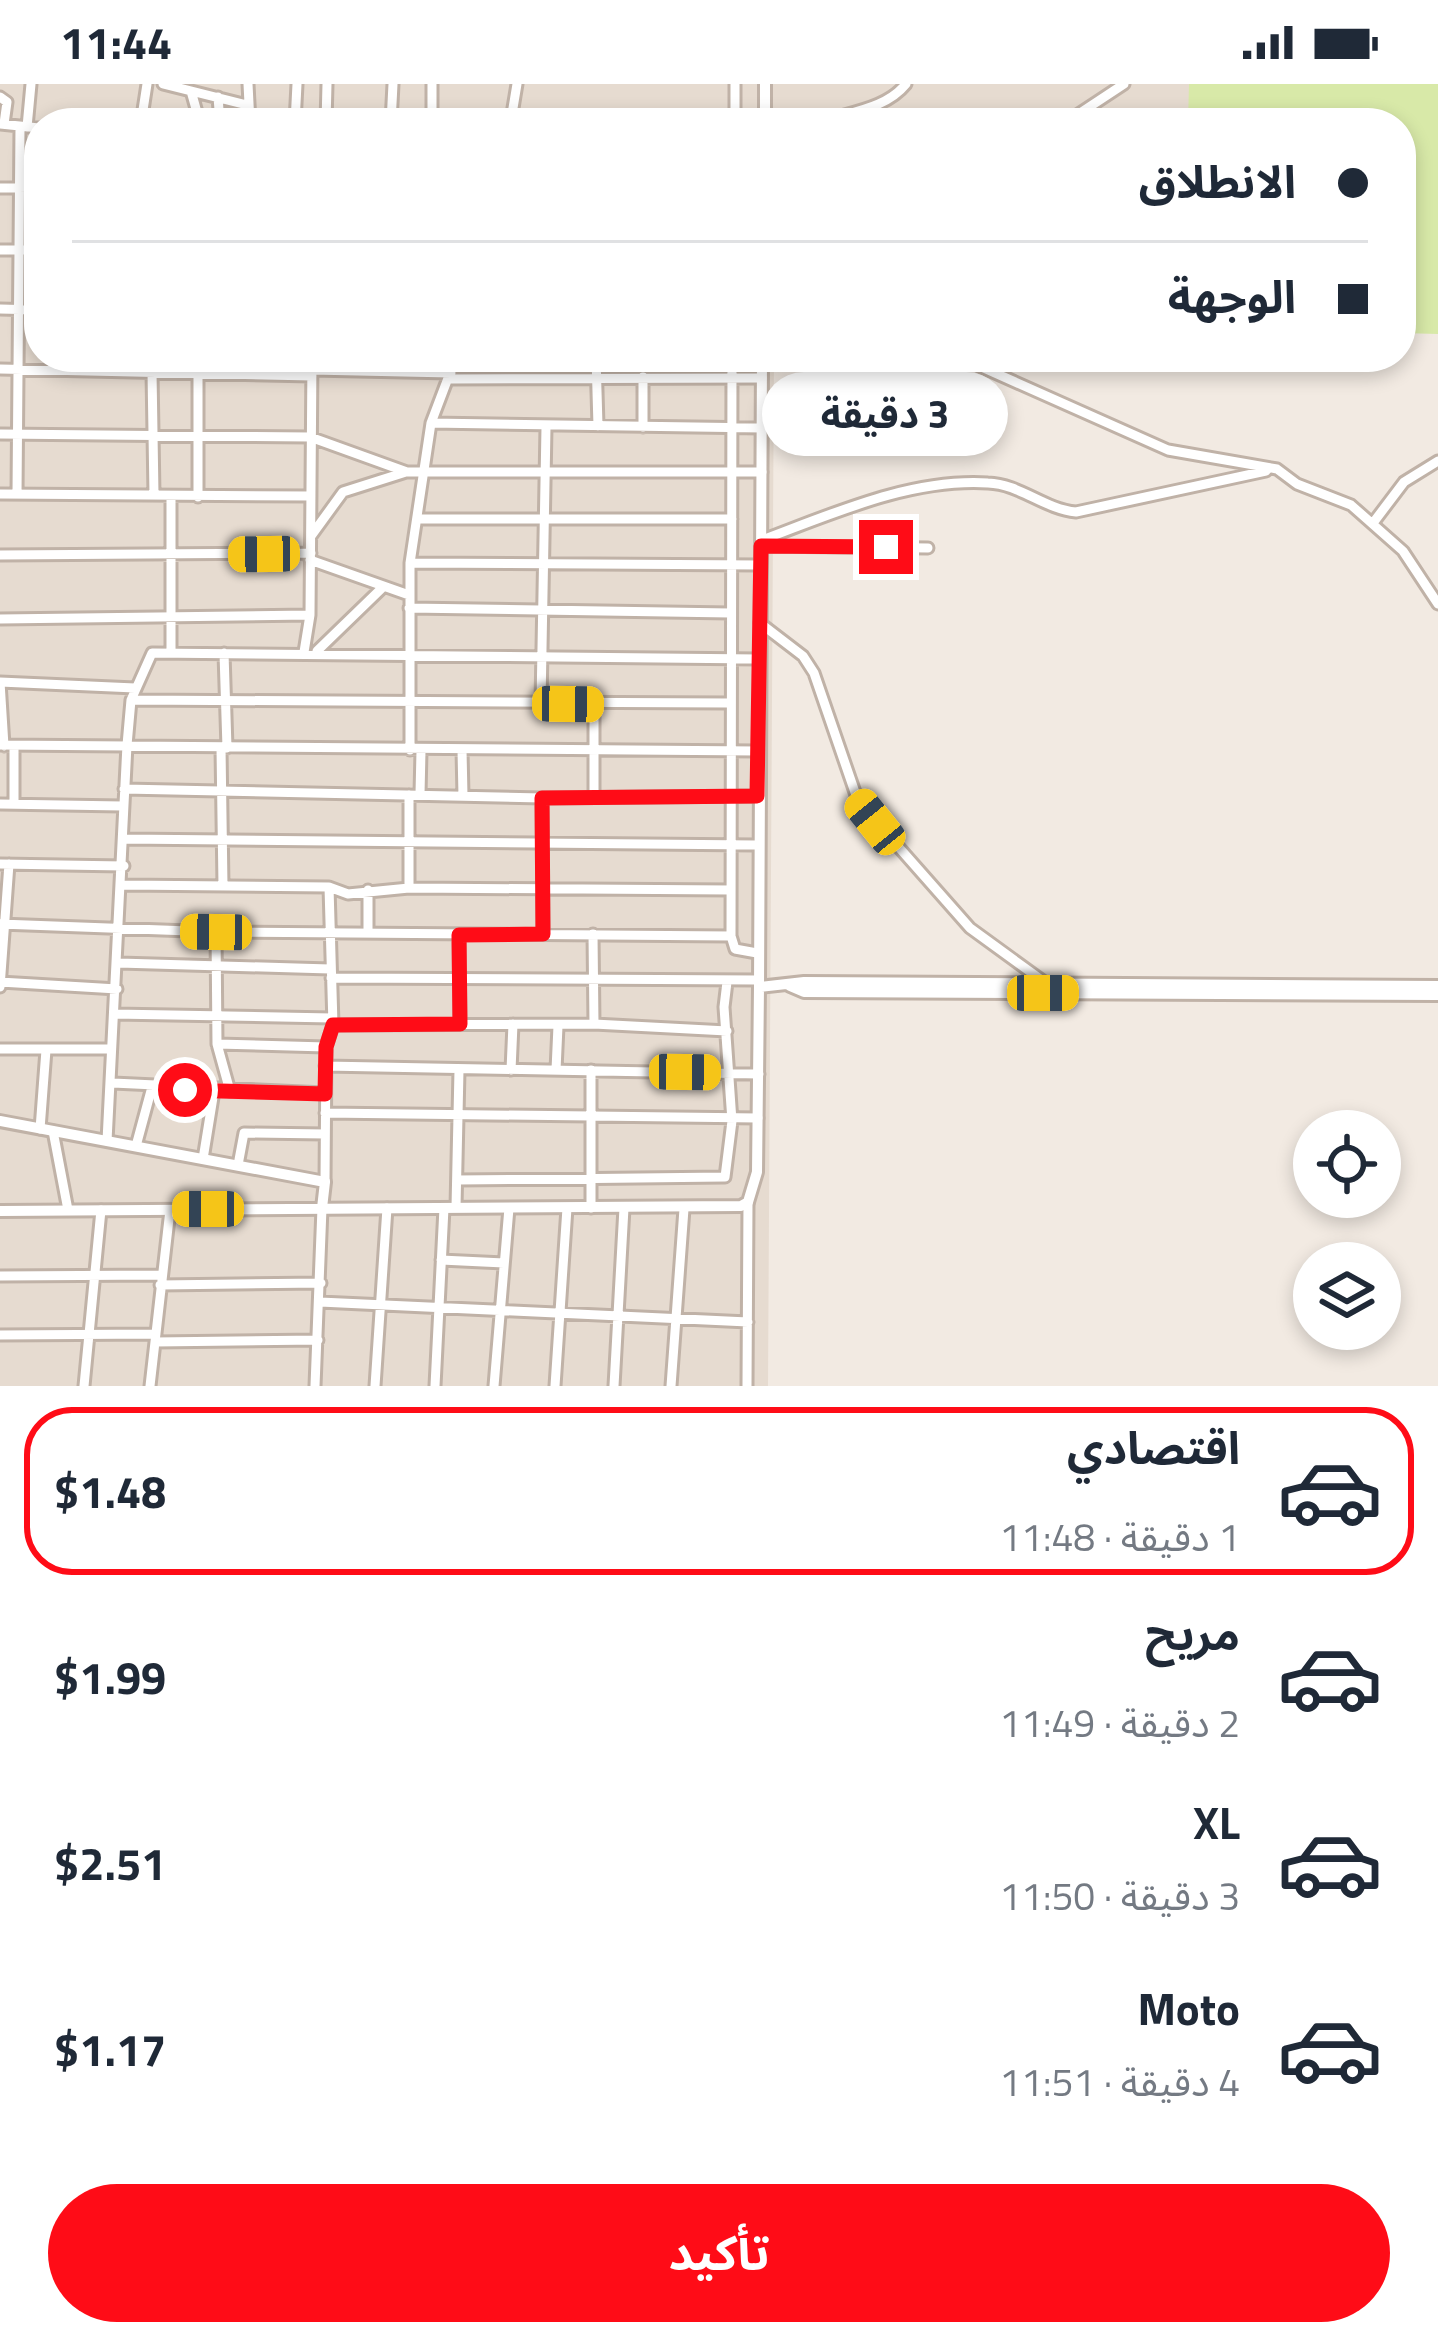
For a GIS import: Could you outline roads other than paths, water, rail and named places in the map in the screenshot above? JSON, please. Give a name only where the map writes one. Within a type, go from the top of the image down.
[{"type":"street","points":[[163,84],[217,92],[248,105]]},
{"type":"street","points":[[248,84],[248,108]]},
{"type":"street","points":[[867,108],[896,96],[906,84]]},
{"type":"street","points":[[1088,108],[1124,84]]},
{"type":"street","points":[[191,91],[196,108]]},
{"type":"street","points":[[0,97],[7,102],[2,124]]},
{"type":"street","points":[[17,494],[17,250],[24,158]]},
{"type":"street","points":[[0,188],[24,188]]},
{"type":"street","points":[[0,250],[24,250]]},
{"type":"street","points":[[0,309],[24,310]]},
{"type":"street","points":[[0,369],[24,370]]},
{"type":"street","points":[[154,495],[152,372],[597,380],[762,378]]},
{"type":"street","points":[[409,888],[416,750],[409,704],[410,563],[430,423],[451,372]]},
{"type":"street","points":[[597,372],[598,426]]},
{"type":"street","points":[[734,372],[731,936],[734,949],[757,952]]},
{"type":"street","points":[[747,1386],[748,1202],[757,1172],[759,1074],[756,845],[762,372]]},
{"type":"street","points":[[993,372],[1168,450],[1277,469],[1297,484],[1351,505],[1403,551],[1438,604]]},
{"type":"street","points":[[310,652],[312,373]]},
{"type":"street","points":[[197,374],[198,496]]},
{"type":"street","points":[[644,377],[644,427]]},
{"type":"street","points":[[430,423],[762,428]]},
{"type":"street","points":[[541,704],[546,427]]},
{"type":"street","points":[[0,434],[310,437],[407,472]]},
{"type":"street","points":[[1373,523],[1403,482],[1438,460]]},
{"type":"street","points":[[762,543],[849,506],[946,486],[989,482],[1056,510],[1076,512],[1163,489],[1277,469]]},
{"type":"street","points":[[311,536],[343,492],[407,472],[762,472]]},
{"type":"street","points":[[0,494],[311,496]]},
{"type":"street","points":[[171,496],[171,652]]},
{"type":"street","points":[[418,519],[732,520]]},
{"type":"street","points":[[762,543],[928,548]]},
{"type":"street","points":[[0,555],[310,556],[382,588],[410,595]]},
{"type":"street","points":[[410,563],[760,565]]},
{"type":"street","points":[[310,652],[382,588]]},
{"type":"street","points":[[409,608],[730,613]]},
{"type":"street","points":[[0,620],[310,615]]},
{"type":"street","points":[[759,623],[803,656],[814,674],[858,801],[970,928],[1047,984]]},
{"type":"street","points":[[107,1141],[127,745],[133,694],[152,653],[759,659]]},
{"type":"street","points":[[223,886],[224,653]]},
{"type":"street","points":[[14,804],[0,682],[224,701],[729,704]]},
{"type":"street","points":[[594,704],[594,797]]},
{"type":"street","points":[[6,746],[757,752]]},
{"type":"street","points":[[462,750],[463,796]]},
{"type":"street","points":[[124,789],[542,798],[757,796]]},
{"type":"street","points":[[542,798],[543,934]]},
{"type":"street","points":[[0,804],[122,806]]},
{"type":"street","points":[[123,839],[756,845]]},
{"type":"street","points":[[117,989],[0,984],[4,864],[124,866]]},
{"type":"street","points":[[123,885],[329,887],[348,894],[409,888],[731,890]]},
{"type":"street","points":[[315,1386],[326,1047],[333,1022],[329,887]]},
{"type":"street","points":[[368,890],[368,932]]},
{"type":"street","points":[[3,924],[216,932],[731,936]]},
{"type":"street","points":[[216,932],[217,1044],[230,1091]]},
{"type":"street","points":[[593,934],[594,1024]]},
{"type":"street","points":[[459,935],[460,1024]]},
{"type":"street","points":[[119,963],[460,981],[1438,986]]},
{"type":"street","points":[[457,1180],[720,1179],[727,1172],[732,1120],[728,982]]},
{"type":"street","points":[[790,986],[804,992],[1438,995]]},
{"type":"street","points":[[114,1014],[727,1031]]},
{"type":"street","points":[[511,1070],[513,1024]]},
{"type":"street","points":[[556,1070],[558,1026]]},
{"type":"street","points":[[217,1044],[326,1047]]},
{"type":"street","points":[[0,1049],[111,1049]]},
{"type":"street","points":[[46,1049],[46,1130],[68,1210]]},
{"type":"street","points":[[326,1066],[759,1074]]},
{"type":"street","points":[[435,1386],[441,1260],[457,1180],[460,1070]]},
{"type":"street","points":[[591,1070],[591,1208]]},
{"type":"street","points":[[113,1083],[325,1094]]},
{"type":"street","points":[[136,1146],[152,1087]]},
{"type":"street","points":[[203,1159],[214,1091]]},
{"type":"street","points":[[325,1113],[458,1119],[758,1118]]},
{"type":"street","points":[[0,1121],[325,1182]]},
{"type":"street","points":[[238,1165],[244,1132],[325,1134]]},
{"type":"street","points":[[0,1210],[684,1209],[748,1202]]},
{"type":"street","points":[[375,1386],[386,1208]]},
{"type":"street","points":[[494,1386],[509,1208]]},
{"type":"street","points":[[555,1386],[566,1208]]},
{"type":"street","points":[[614,1386],[624,1208]]},
{"type":"street","points":[[671,1386],[684,1209]]},
{"type":"street","points":[[84,1386],[101,1210]]},
{"type":"street","points":[[150,1386],[170,1210]]},
{"type":"street","points":[[441,1260],[504,1263]]},
{"type":"street","points":[[0,1276],[95,1274],[161,1280],[321,1282]]},
{"type":"street","points":[[320,1302],[748,1322]]},
{"type":"street","points":[[0,1335],[318,1340]]}]
